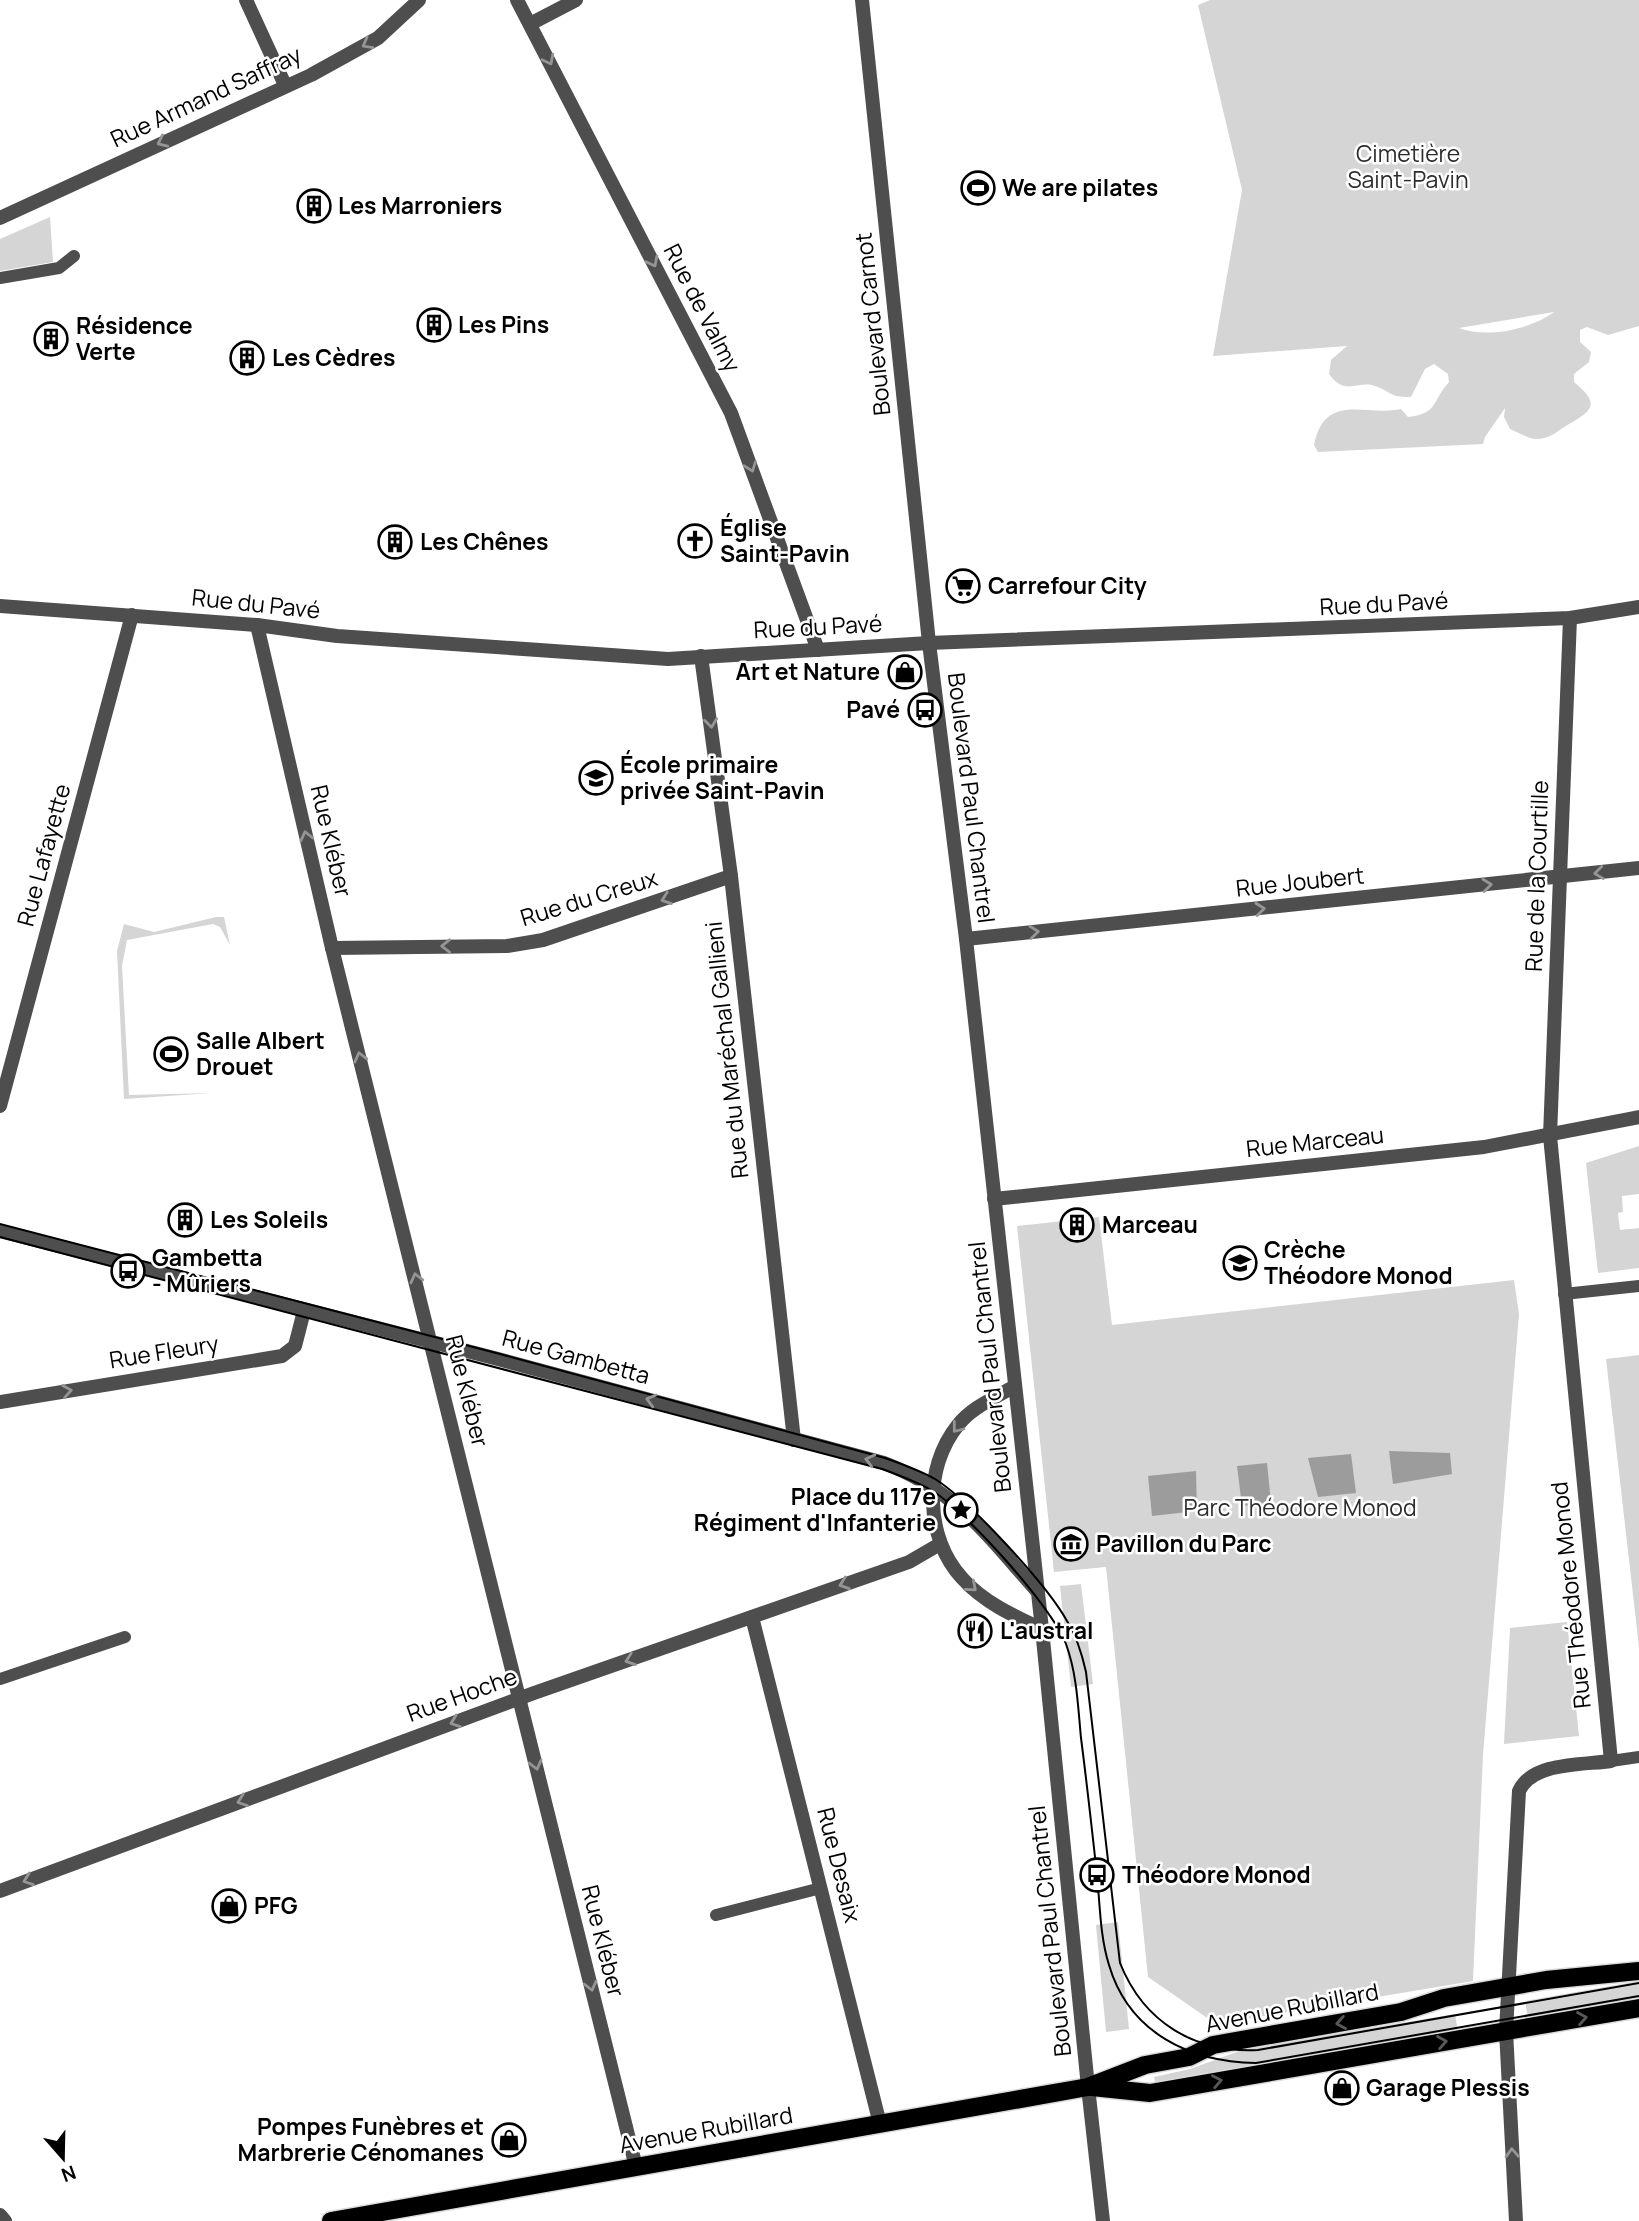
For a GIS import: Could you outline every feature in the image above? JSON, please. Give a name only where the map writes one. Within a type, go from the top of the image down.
[{"type":"main road","name":"Avenue Rubillard","points":[[331,2221],[1088,2087],[1145,2065],[1189,2057],[1213,2045],[1401,2012],[1444,1998],[1508,1983],[1605,1977],[1639,1971]]},
{"type":"main road","name":"Avenue Rubillard","points":[[1088,2087],[1150,2094],[1639,2008]]},
{"type":"street","points":[[246,0],[285,85]]},
{"type":"street","name":"Rue Armand Saffray","points":[[0,218],[311,75],[378,38],[419,0]]},
{"type":"street","name":"Rue de Valmy","points":[[517,0],[731,413],[818,650]]},
{"type":"street","points":[[530,24],[576,0]]},
{"type":"street","name":"Boulevard Carnot","points":[[862,0],[929,643]]},
{"type":"street","name":"Rue du Pavé","points":[[0,606],[257,625],[337,636],[668,659],[929,643],[1313,631],[1570,618],[1639,607]]},
{"type":"street","name":"Rue Lafayette","points":[[0,1106],[132,615]]},
{"type":"street","name":"Rue de la Courtille","points":[[1550,1136],[1570,618]]},
{"type":"street","name":"Rue Kléber","points":[[257,625],[332,948],[636,2167]]},
{"type":"street","name":"Boulevard Paul Chantrel","points":[[929,643],[995,1199],[1103,2221]]},
{"type":"street","name":"Rue du Maréchal Gallieni","points":[[701,656],[731,876],[794,1440]]},
{"type":"street","name":"Rue Joubert","points":[[966,939],[1639,868]]},
{"type":"street","name":"Rue du Creux","points":[[332,948],[507,946],[543,940],[731,876]]},
{"type":"street","name":"Rue Marceau","points":[[995,1199],[1484,1147],[1639,1117]]},
{"type":"street","name":"Rue Théodore Monod","points":[[1550,1136],[1611,1761]]},
{"type":"street","name":"Rue Gambetta","points":[[0,1231],[498,1359],[884,1463],[933,1485],[988,1535],[1037,1591]]},
{"type":"street","name":"Rue Fleury","points":[[0,1402],[282,1356],[295,1346],[304,1311]]},
{"type":"street","points":[[1015,1386],[978,1408],[957,1426],[948,1439],[933,1485],[933,1516],[940,1544],[949,1562],[975,1591],[1007,1613],[1042,1629]]},
{"type":"street","name":"Rue Hoche","points":[[0,1891],[519,1699],[909,1562],[940,1544]]},
{"type":"street","name":"Rue Desaix","points":[[752,1617],[880,2124]]},
{"type":"street","points":[[1516,2221],[1506,2031],[1520,1788],[1525,1780],[1538,1772],[1611,1761]]},
{"type":"street","points":[[0,2215],[5,2221]]},
{"type":"lane","points":[[0,278],[59,268],[74,256]]},
{"type":"lane","points":[[1564,1294],[1639,1286]]},
{"type":"lane","points":[[0,1679],[125,1637]]},
{"type":"lane","points":[[1611,1761],[1639,1757]]},
{"type":"lane","points":[[716,1915],[821,1888]]},
{"type":"green space","name":"Cimetière Saint-Pavin","points":[[1210,0],[1639,0],[1639,326],[1608,335],[1587,327],[1580,330],[1580,342],[1591,352],[1589,362],[1574,374],[1574,382],[1587,395],[1591,405],[1589,410],[1554,434],[1541,439],[1510,429],[1504,417],[1505,408],[1483,444],[1318,452],[1314,445],[1319,428],[1327,418],[1337,412],[1401,409],[1408,417],[1425,413],[1449,382],[1448,374],[1434,364],[1425,369],[1411,397],[1403,397],[1375,386],[1346,386],[1335,381],[1329,374],[1331,360],[1347,346],[1213,356],[1242,190],[1198,5]],"holes":[[[1554,312],[1521,327],[1495,332],[1482,333],[1459,328]]]},
{"type":"green space","points":[[50,217],[53,262],[0,271],[0,239]]},
{"type":"green space","points":[[224,917],[230,945],[220,927],[213,924],[127,940],[122,966],[129,1095],[212,1093],[124,1099],[117,951],[124,924],[154,932]]},
{"type":"green space","points":[[1639,1146],[1639,1194],[1622,1196],[1623,1212],[1618,1213],[1620,1230],[1639,1228],[1639,1268],[1598,1273],[1586,1163]]},
{"type":"green space","name":"Parc Théodore Monod","points":[[1099,1217],[1112,1325],[1514,1280],[1519,1314],[1483,1755],[1473,1981],[1216,2024],[1148,1977],[1106,1567],[1054,1572],[1017,1226],[1073,1220],[1074,1231],[1082,1230],[1081,1219]]},
{"type":"green space","points":[[1639,1355],[1639,1647],[1606,1359]]},
{"type":"green space","points":[[1081,1584],[1093,1684],[1071,1687],[1060,1586]]},
{"type":"green space","points":[[1567,1622],[1579,1736],[1504,1744],[1510,1628]]},
{"type":"green space","points":[[1118,1922],[1129,2029],[1106,2032],[1096,1925]]},
{"type":"green space","points":[[1639,1981],[1639,1999],[1532,2018],[1527,2013],[1525,2001]]},
{"type":"green space","points":[[1455,2014],[1458,2032],[1155,2082],[1154,2077],[1190,2069],[1248,2048]]},
{"type":"shaded area","points":[[1389,1451],[1450,1453],[1452,1474],[1393,1484]]},
{"type":"shaded area","points":[[1351,1454],[1356,1493],[1318,1497],[1308,1458]]},
{"type":"shaded area","points":[[1267,1463],[1271,1503],[1242,1506],[1237,1466]]},
{"type":"shaded area","points":[[1196,1471],[1197,1511],[1152,1516],[1148,1476]]},
{"type":"tram line","points":[[0,1224],[500,1354],[885,1458],[935,1479],[968,1505],[1007,1545],[1057,1605],[1074,1633],[1086,1672],[1120,1963],[1130,1984],[1158,2018],[1193,2040],[1235,2050],[1258,2050],[1639,1983]]},
{"type":"tram line","points":[[0,1237],[882,1469],[931,1490],[965,1517],[1006,1561],[1044,1608],[1066,1644],[1073,1667],[1102,1932],[1109,1965],[1118,1989],[1131,2009],[1147,2026],[1186,2049],[1208,2057],[1256,2063],[1639,1996]]},
{"type":"place","name":"We are pilates","points":[[978,188]]},
{"type":"place","name":"Les Marroniers","points":[[314,206]]},
{"type":"place","name":"Les Pins","points":[[434,325]]},
{"type":"place","name":"Résidence Verte","points":[[51,339]]},
{"type":"place","name":"Les Cèdres","points":[[247,358]]},
{"type":"place","name":"Église Saint-Pavin","points":[[695,541]]},
{"type":"place","name":"Les Chênes","points":[[395,542]]},
{"type":"place","name":"Carrefour City","points":[[963,586]]},
{"type":"place","name":"Art et Nature","points":[[905,672]]},
{"type":"place","name":"Pavé","points":[[925,710]]},
{"type":"place","name":"École primaire privée Saint-Pavin","points":[[596,778]]},
{"type":"place","name":"Salle Albert Drouet","points":[[171,1054]]},
{"type":"place","name":"Les Soleils","points":[[185,1220]]},
{"type":"place","name":"Marceau","points":[[1077,1225]]},
{"type":"place","name":"Crèche Théodore Monod","points":[[1240,1263]]},
{"type":"place","name":"Gambetta - Mûriers","points":[[128,1271]]},
{"type":"place","name":"Place du 117e Régiment d'Infanterie","points":[[961,1510]]},
{"type":"place","name":"Pavillon du Parc","points":[[1071,1544]]},
{"type":"place","name":"L'austral","points":[[975,1631]]},
{"type":"place","name":"Théodore Monod","points":[[1097,1875]]},
{"type":"place","name":"PFG","points":[[229,1906]]},
{"type":"place","name":"Garage Plessis","points":[[1342,2088]]},
{"type":"place","name":"Pompes Funèbres et Marbrerie Cénomanes","points":[[509,2140]]}]
